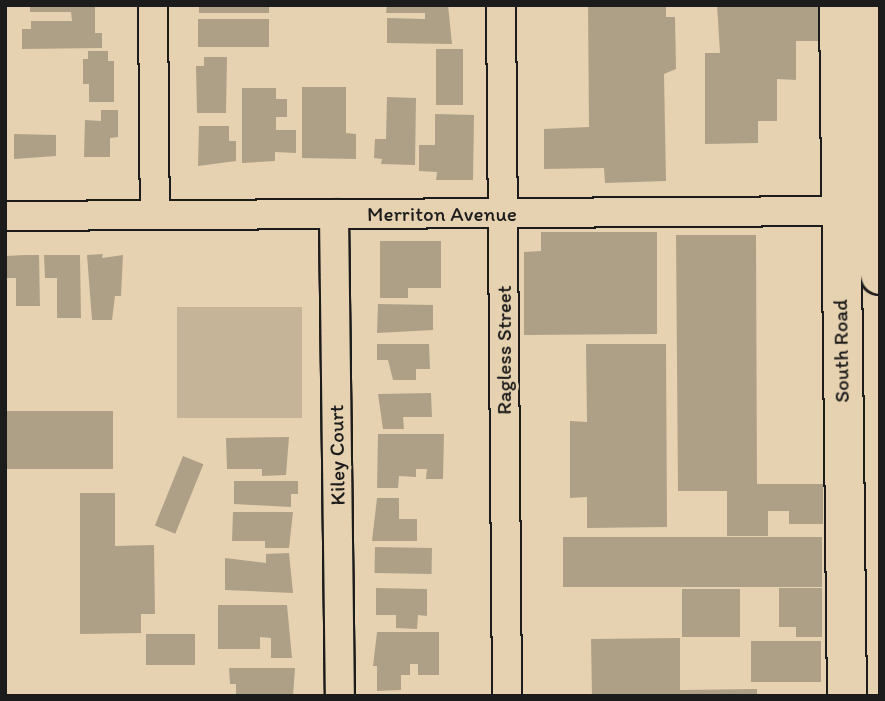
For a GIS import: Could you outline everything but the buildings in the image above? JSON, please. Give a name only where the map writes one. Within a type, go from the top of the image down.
[{"type":"highway","name":"South Road","points":[[839,5],[839,211],[847,696]]},
{"type":"highway","points":[[874,5],[880,275]]},
{"type":"street","points":[[153,5],[155,215]]},
{"type":"street","name":"Ragless Street","points":[[501,5],[507,696]]},
{"type":"street","name":"Merriton Avenue","points":[[5,216],[879,211]]},
{"type":"street","name":"Kiley Court","points":[[334,214],[340,696]]},
{"type":"shaded area","points":[[177,307],[302,307],[302,418],[177,418]]}]
